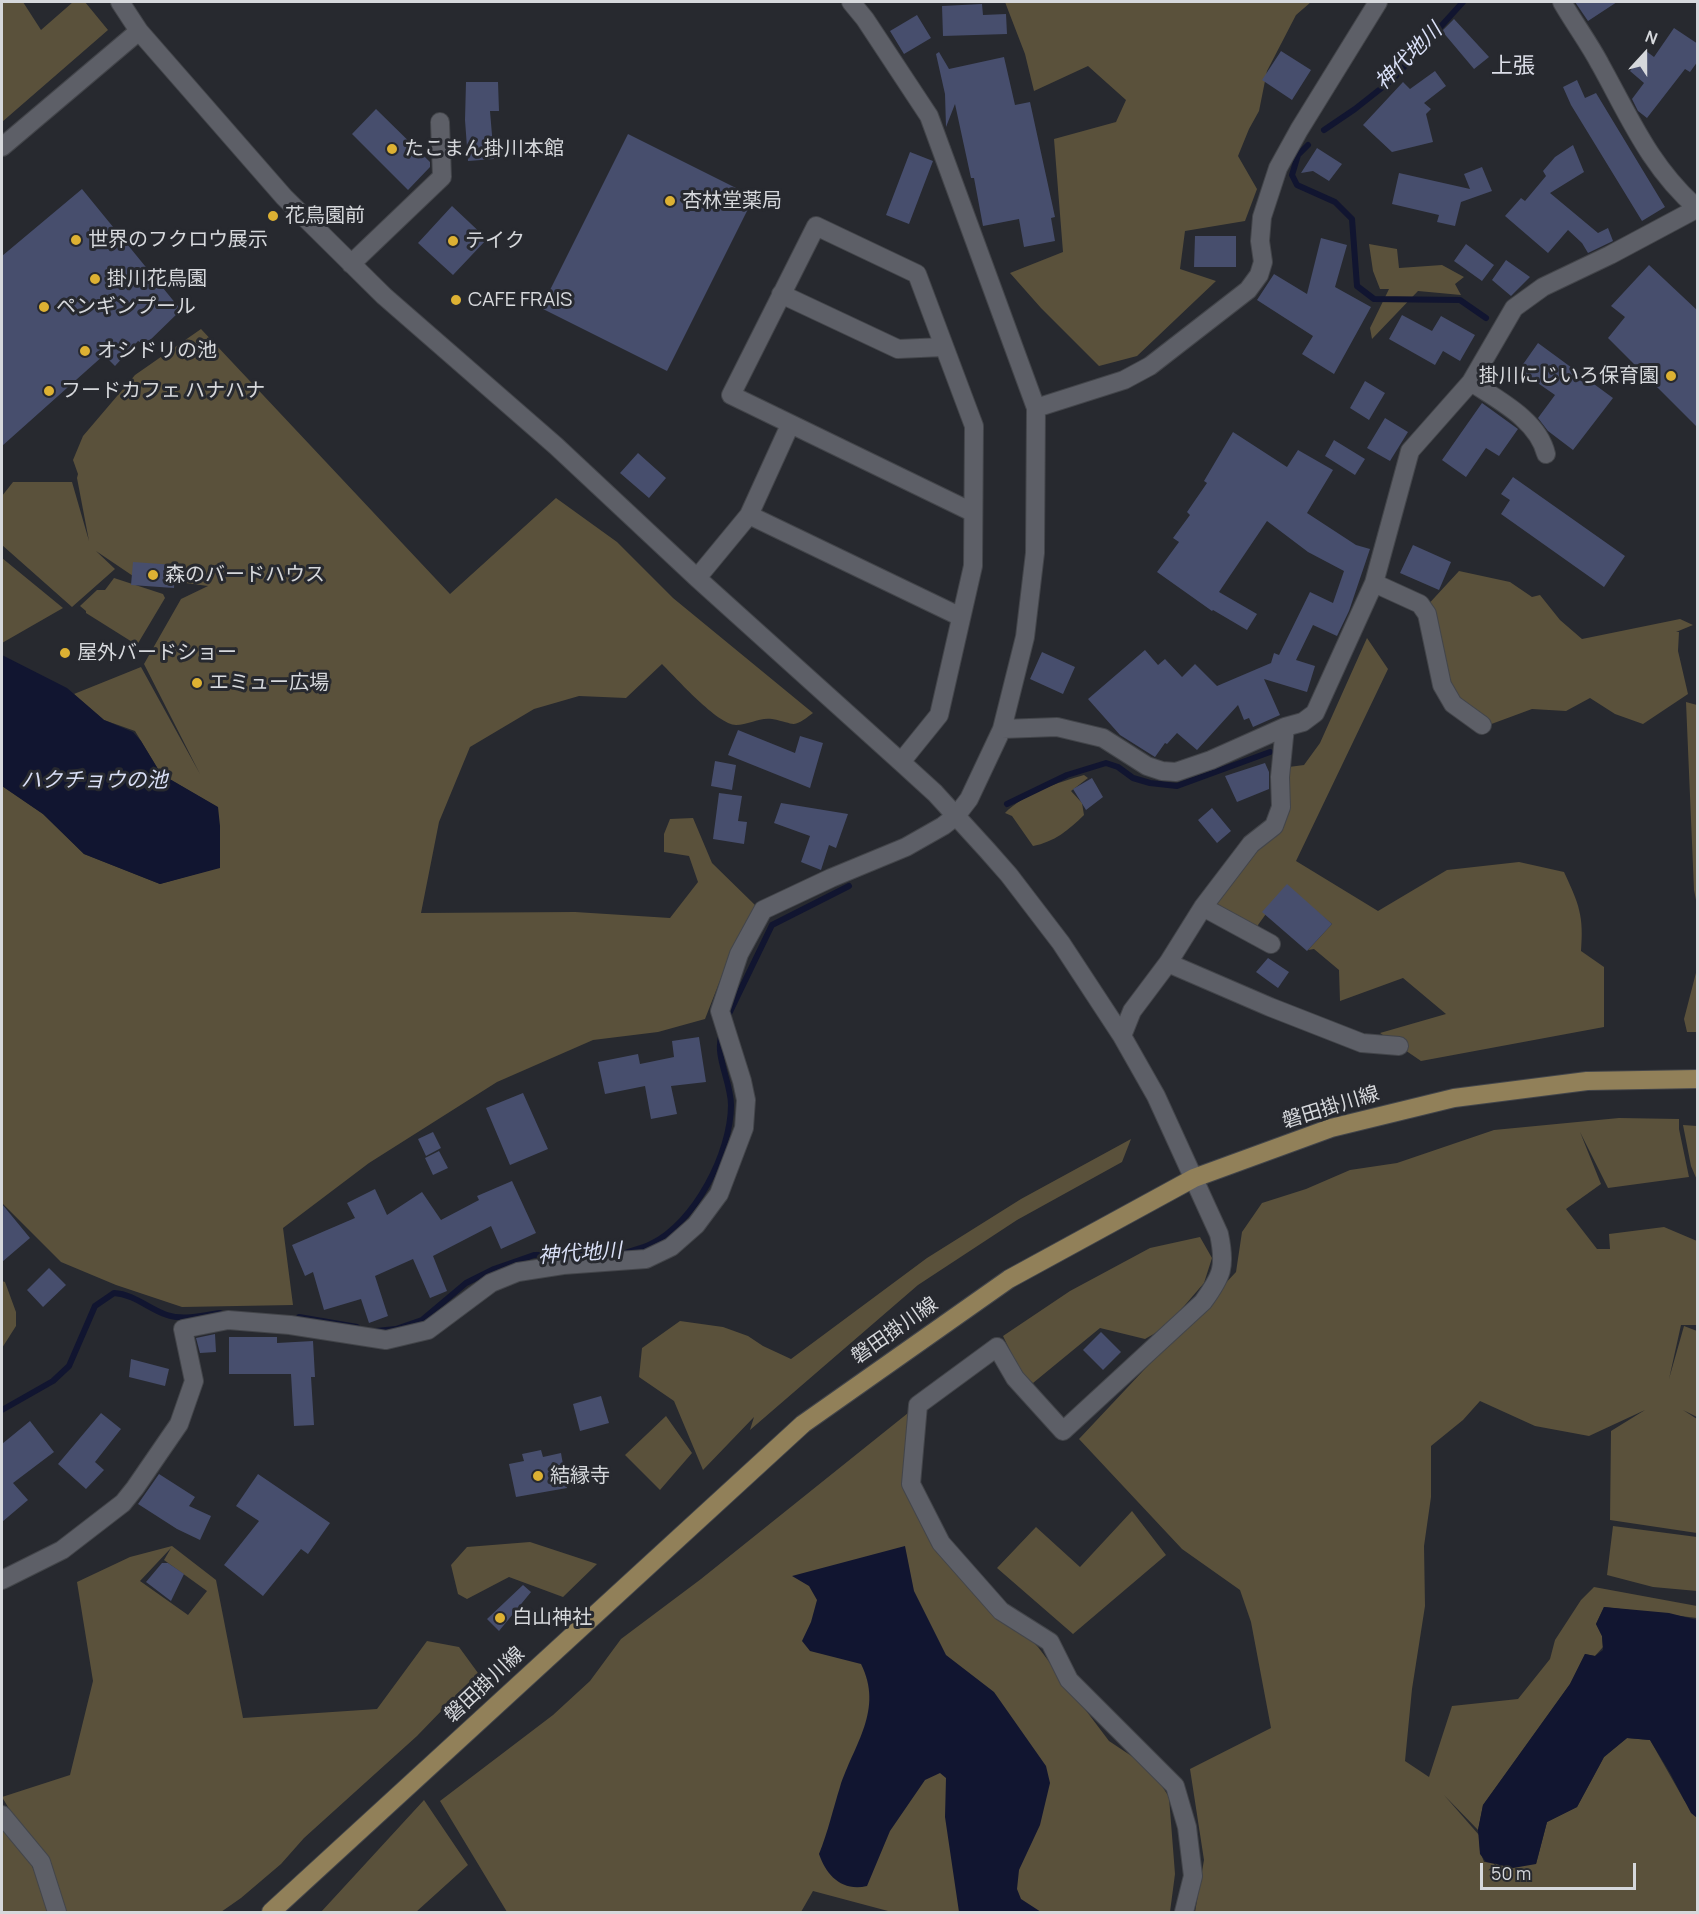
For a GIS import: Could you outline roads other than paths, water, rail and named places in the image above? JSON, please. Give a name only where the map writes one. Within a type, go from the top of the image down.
[{"type":"main road","name":"磐田掛川線","points":[[271,1912],[803,1424],[1009,1279],[1194,1178],[1331,1128],[1454,1098],[1587,1081],[1698,1079]]},
{"type":"street","points":[[120,2],[139,31],[284,197],[351,264],[384,296],[556,446],[697,578],[901,762],[956,816],[1009,875],[1061,943],[1122,1036],[1156,1096],[1214,1221],[1223,1258],[1223,1271],[1219,1280],[1203,1302],[1063,1431],[1015,1377],[998,1347],[918,1405],[911,1484],[941,1543],[1001,1611],[1050,1642],[1069,1680],[1175,1786],[1187,1827],[1193,1876],[1184,1912]]},
{"type":"street","points":[[2,1580],[62,1550],[123,1503],[135,1488],[179,1424],[194,1381],[183,1329],[228,1320],[290,1325],[386,1340],[428,1330],[491,1283],[518,1272],[563,1265],[646,1259],[671,1246],[696,1225],[719,1194],[744,1128],[746,1100],[741,1076],[720,1011],[740,954],[763,910],[831,878],[906,847],[943,826],[956,816],[969,799],[1002,729],[1024,637],[1035,553],[1036,408],[929,116],[851,2]]},
{"type":"street","points":[[1036,408],[1124,380],[1150,366],[1248,290],[1259,275],[1263,262],[1260,242],[1262,217],[1278,168],[1378,2]]},
{"type":"street","points":[[1002,729],[1057,727],[1103,738],[1147,766],[1162,771],[1176,772],[1211,760],[1285,727],[1303,722],[1315,713],[1374,583],[1410,451],[1471,382],[1514,308],[1543,287],[1610,255],[1697,208],[1670,183],[1657,166],[1599,62],[1562,2]]},
{"type":"street","points":[[2,145],[139,31]]},
{"type":"street","points":[[351,264],[442,177],[440,122]]},
{"type":"street","points":[[901,762],[939,715],[961,617],[972,566],[974,426],[917,274],[816,226],[731,395],[972,512]]},
{"type":"street","points":[[781,294],[898,350],[943,347]]},
{"type":"street","points":[[1471,382],[1520,415],[1543,442],[1546,454]]},
{"type":"street","points":[[697,578],[749,515],[790,425]]},
{"type":"street","points":[[749,515],[961,617]]},
{"type":"street","points":[[1374,583],[1420,603],[1428,614],[1442,685],[1454,704],[1482,725]]},
{"type":"street","points":[[1122,1036],[1132,1011],[1168,963],[1203,908],[1251,844],[1274,826],[1281,807],[1280,777],[1285,727]]},
{"type":"street","points":[[1203,908],[1271,944]]},
{"type":"street","points":[[1168,963],[1362,1043],[1399,1046]]},
{"type":"street","points":[[2,1815],[41,1862],[57,1912]]},
{"type":"water","name":"ハクチョウの池","points":[[2,655],[67,688],[104,720],[133,732],[161,774],[218,807],[220,868],[160,884],[84,854],[43,814],[2,786]]},
{"type":"water","points":[[905,1546],[914,1591],[946,1655],[994,1692],[1046,1766],[1050,1783],[1040,1825],[1019,1870],[1017,1889],[1021,1899],[1041,1912],[959,1912],[945,1817],[946,1778],[940,1773],[925,1780],[890,1831],[867,1886],[850,1886],[836,1880],[826,1869],[819,1854],[840,1787],[864,1727],[869,1697],[867,1681],[861,1664],[810,1651],[802,1641],[811,1622],[817,1600],[809,1586],[792,1576]]},
{"type":"water","points":[[1604,1607],[1669,1613],[1697,1620],[1697,1818],[1691,1813],[1650,1740],[1627,1738],[1604,1757],[1577,1807],[1547,1822],[1536,1864],[1513,1868],[1486,1862],[1480,1854],[1478,1830],[1483,1805],[1570,1684],[1585,1654],[1595,1656],[1603,1650],[1602,1636],[1596,1624]]},
{"type":"waterway","name":"神代地川","points":[[1324,130],[1393,79],[1463,2]]},
{"type":"waterway","name":"神代地川","points":[[1308,145],[1298,155],[1292,175],[1297,185],[1335,202],[1352,219],[1357,286],[1374,299],[1460,300],[1486,318]]},
{"type":"waterway","name":"神代地川","points":[[1007,804],[1067,775],[1106,763],[1118,767],[1133,778],[1150,783],[1177,786],[1270,752]]},
{"type":"waterway","name":"神代地川","points":[[727,1018],[772,925],[849,886]]},
{"type":"waterway","name":"神代地川","points":[[625,1253],[651,1244],[667,1234],[682,1220],[708,1184],[717,1164],[725,1144],[731,1105],[721,1060],[722,1033]]},
{"type":"waterway","name":"神代地川","points":[[376,1331],[396,1329],[422,1320],[466,1283],[494,1269],[534,1255],[597,1254]]},
{"type":"waterway","name":"神代地川","points":[[2,1410],[53,1381],[69,1366],[95,1306],[114,1293],[128,1296],[173,1317],[220,1313]]},
{"type":"waterway","name":"神代地川","points":[[299,1317],[357,1327]]},
{"type":"place","name":"たこまん掛川本館","points":[[392,149]]},
{"type":"place","name":"杏林堂薬局","points":[[670,201]]},
{"type":"place","name":"花鳥園前","points":[[273,216]]},
{"type":"place","name":"世界のフクロウ展示","points":[[76,240]]},
{"type":"place","name":"テイク","points":[[453,241]]},
{"type":"place","name":"掛川花鳥園","points":[[95,279]]},
{"type":"place","name":"CAFE FRAIS","points":[[456,300]]},
{"type":"place","name":"ペンギンプール","points":[[44,307]]},
{"type":"place","name":"オシドリの池","points":[[85,351]]},
{"type":"place","name":"掛川にじいろ保育園","points":[[1671,376]]},
{"type":"place","name":"フードカフェ ハナハナ","points":[[49,391]]},
{"type":"place","name":"森のバードハウス","points":[[153,575]]},
{"type":"place","name":"屋外バードショー","points":[[65,653]]},
{"type":"place","name":"エミュー広場","points":[[197,683]]},
{"type":"place","name":"結縁寺","points":[[538,1476]]},
{"type":"place","name":"白山神社","points":[[500,1618]]},
{"type":"district","name":"上張","points":[[1513,67]]}]
